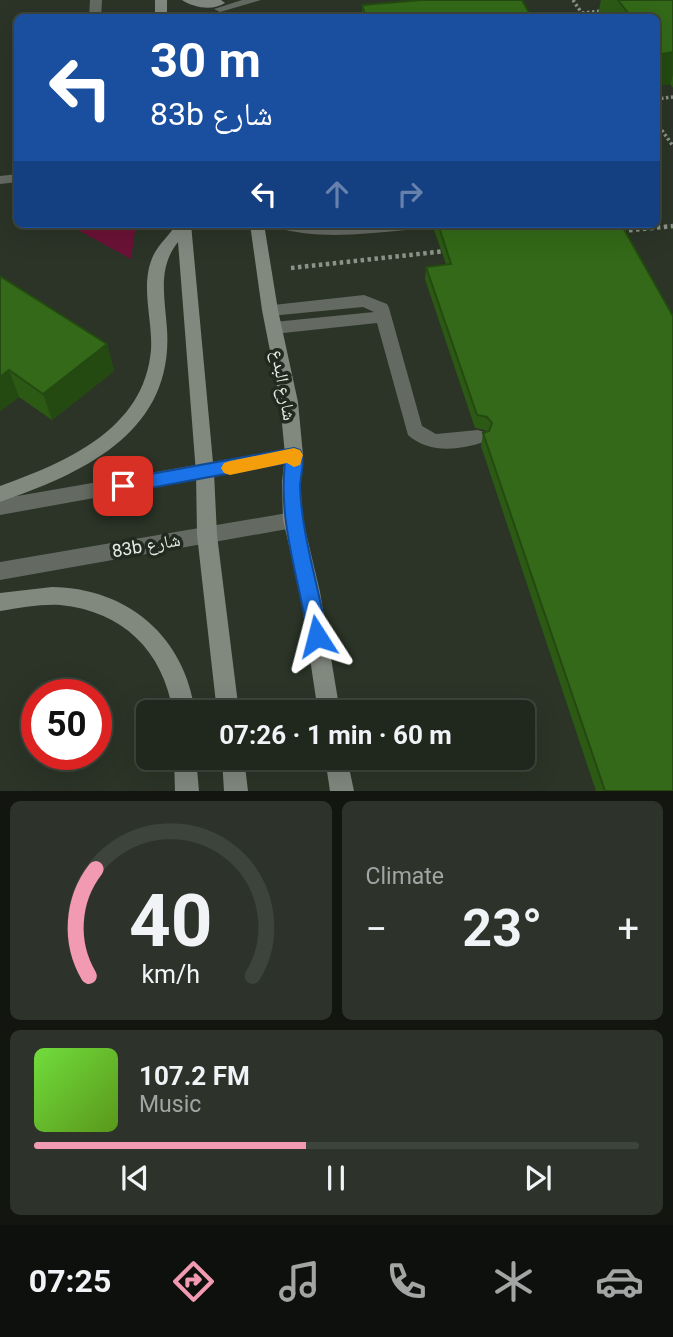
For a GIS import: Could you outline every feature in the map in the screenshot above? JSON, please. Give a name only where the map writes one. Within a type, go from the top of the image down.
[{"type":"main road","points":[[188,0],[220,8]]},
{"type":"main road","points":[[0,494],[48,477],[93,454],[130,422],[142,406],[158,373],[160,349],[155,276],[158,259],[166,243],[181,228]]},
{"type":"main road","points":[[184,228],[205,473],[207,535],[227,700]]},
{"type":"main road","name":"شارع البدع","points":[[258,228],[270,310],[289,402],[294,455],[291,482],[293,520],[310,592],[327,700]]},
{"type":"main road","points":[[0,602],[59,596],[98,603],[132,619],[157,642],[174,669],[181,700]]},
{"type":"main road","points":[[186,770],[187,791]]},
{"type":"main road","points":[[234,770],[236,791]]},
{"type":"main road","points":[[339,770],[342,791]]},
{"type":"street","points":[[220,8],[255,0]]},
{"type":"street","points":[[298,228],[313,231],[360,228]]},
{"type":"street","points":[[270,310],[365,302],[378,306],[414,430],[426,440],[435,443],[478,437]]},
{"type":"street","points":[[274,328],[383,317]]},
{"type":"street","points":[[0,507],[205,473],[294,455]]},
{"type":"street","name":"83b شارع","points":[[0,571],[293,520]]},
{"type":"path","points":[[573,0],[582,13],[608,10]]},
{"type":"path","points":[[660,128],[673,146]]},
{"type":"path","points":[[619,232],[655,228]]},
{"type":"path","points":[[265,271],[455,250]]},
{"type":"shaded area","points":[[74,228],[135,228],[131,259]]},
{"type":"building","points":[[421,0],[522,0],[530,14],[365,14],[362,5]]},
{"type":"building","points":[[618,0],[673,0],[673,52],[662,54],[660,52],[660,14],[629,14]]},
{"type":"building","points":[[439,228],[623,228],[673,316],[673,791],[605,791],[483,433],[489,431],[492,423],[487,417],[477,415],[426,267],[451,264]]},
{"type":"building","points":[[0,276],[107,344],[43,394],[9,370],[0,377]]},
{"type":"slow traffic","points":[[230,468],[294,455],[294,460]]},
{"type":"route","points":[[123,486],[294,455],[291,482],[293,520],[317,636]]}]
